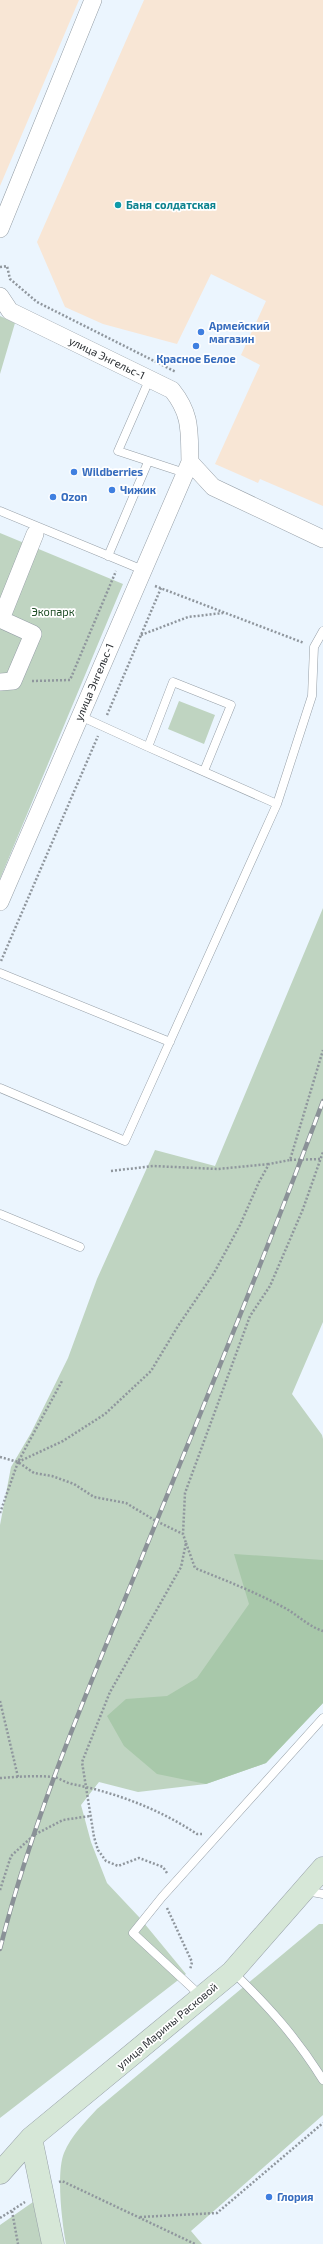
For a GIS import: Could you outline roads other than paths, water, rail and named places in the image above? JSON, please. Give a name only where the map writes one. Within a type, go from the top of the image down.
[{"type":"main road","name":"улица Марины Расковой","points":[[0,2173],[31,2138],[194,1990],[232,1972],[313,1892],[323,1868]]},
{"type":"main road","points":[[31,2138],[53,2244]]},
{"type":"street","points":[[0,229],[93,0]]},
{"type":"street","name":"улица Энгельс-1","points":[[0,296],[10,311],[172,390],[184,404],[188,420],[188,467],[146,576],[80,716],[0,902]]},
{"type":"street","points":[[188,467],[213,487],[323,539]]},
{"type":"street","points":[[7,682],[33,634],[0,619],[35,534]]},
{"type":"lane","points":[[150,378],[118,451],[148,462],[188,467]]},
{"type":"lane","points":[[108,556],[148,462]]},
{"type":"lane","points":[[0,511],[108,556],[146,576]]},
{"type":"lane","points":[[0,1088],[125,1141],[277,804],[312,696],[314,647],[323,631]]},
{"type":"lane","points":[[148,747],[173,682],[231,705],[204,771]]},
{"type":"lane","points":[[80,716],[277,804]]},
{"type":"lane","points":[[0,973],[170,1042]]},
{"type":"lane","points":[[0,1214],[80,1247]]},
{"type":"lane","points":[[194,1990],[133,1933],[162,1897],[323,1718]]},
{"type":"lane","points":[[232,1972],[268,2006],[298,2041],[323,2080]]},
{"type":"railway","points":[[0,1949],[28,1851],[62,1755],[256,1276],[323,1101]]},
{"type":"place","name":"Баня солдатская","points":[[118,205]]},
{"type":"place","name":"Армейский магазин","points":[[201,332]]},
{"type":"place","name":"Красное Белое","points":[[196,346]]},
{"type":"place","name":"Wildberries","points":[[74,472]]},
{"type":"place","name":"Чижик","points":[[112,490]]},
{"type":"place","name":"Ozon","points":[[53,497]]},
{"type":"place","name":"Глория","points":[[269,2197]]},
{"type":"park label","name":"Экопарк","points":[[53,612]]}]
